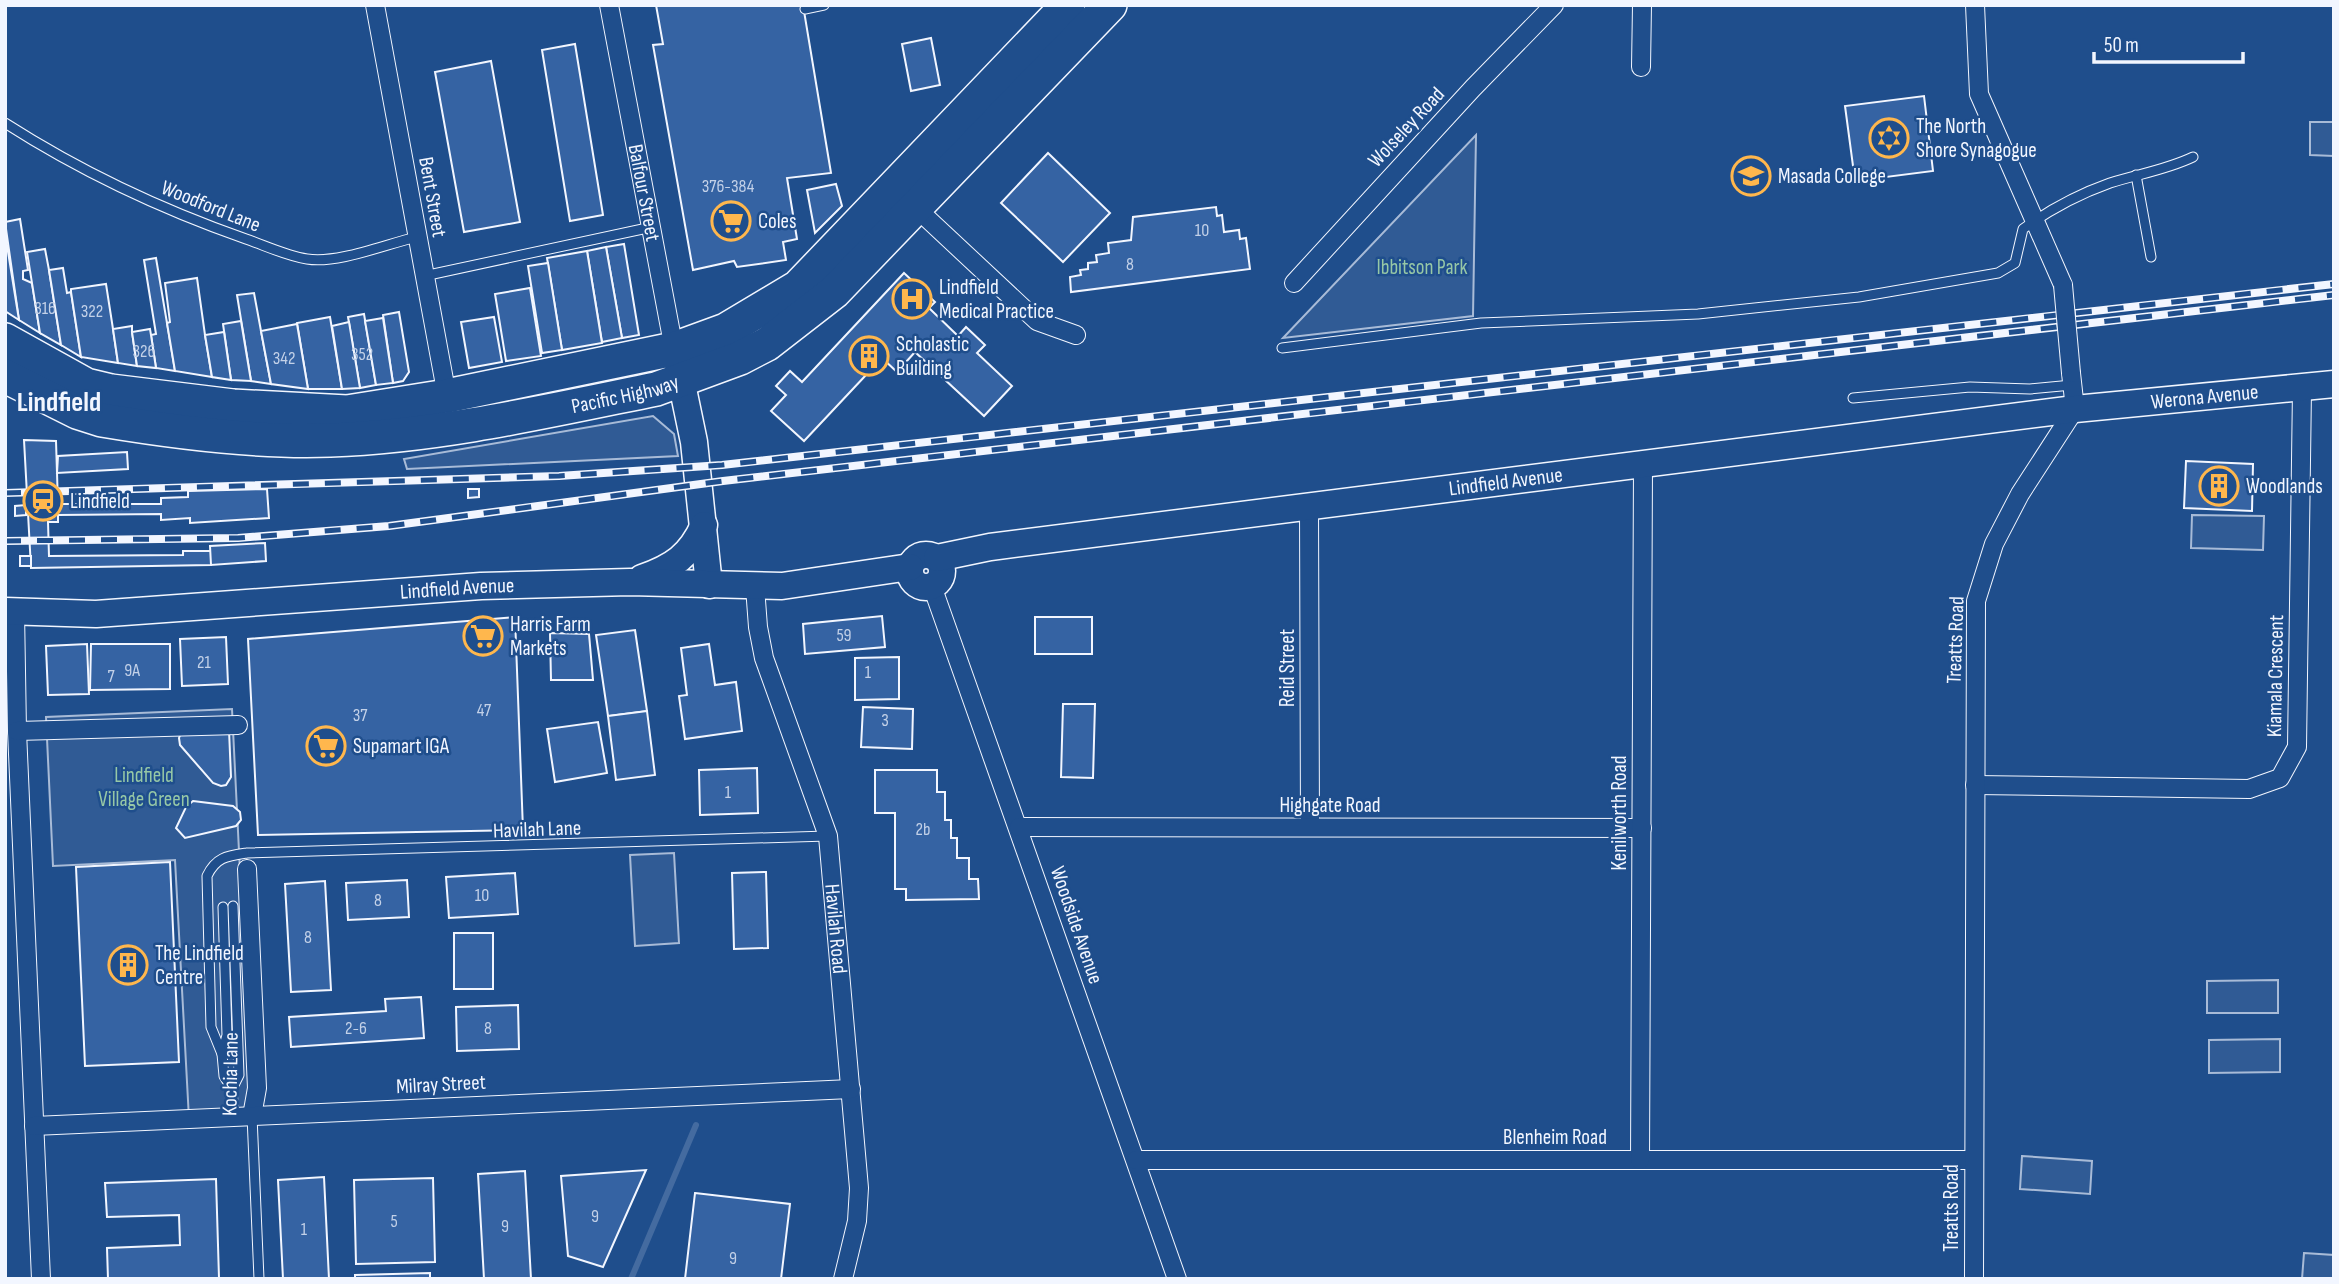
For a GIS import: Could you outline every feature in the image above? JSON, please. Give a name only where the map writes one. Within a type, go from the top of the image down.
[{"type":"highway","name":"Pacific Highway","points":[[5,340],[86,385],[148,398],[347,412],[447,396],[674,349],[726,330],[798,287],[1068,5]]},
{"type":"highway","name":"Pacific Highway","points":[[9,382],[102,420],[270,439],[328,440],[453,428],[656,389],[683,380],[740,358],[794,325],[834,292],[1110,5]]},
{"type":"street","name":"Bent Street","points":[[374,5],[447,396]]},
{"type":"street","name":"Balfour Street","points":[[609,5],[674,349],[683,380]]},
{"type":"street","name":"Wolseley Road","points":[[1294,283],[1473,88],[1554,5]]},
{"type":"street","points":[[1641,67],[1642,5]]},
{"type":"street","points":[[1975,5],[1979,94],[2063,285],[2073,389]]},
{"type":"street","points":[[915,207],[1037,321],[1076,335]]},
{"type":"street","points":[[683,380],[704,525],[709,585]]},
{"type":"street","name":"Werona Avenue","points":[[2073,389],[2302,389],[2334,384]]},
{"type":"street","name":"Lindfield Avenue","points":[[937,558],[990,547],[1643,466],[2073,389]]},
{"type":"street","name":"Treatts Road","points":[[1974,1279],[1976,601],[1994,544],[2073,389]]},
{"type":"street","name":"Kiamala Crescent","points":[[1975,785],[2249,789],[2280,778],[2297,747],[2302,389]]},
{"type":"street","name":"Kenilworth Road","points":[[1640,1160],[1643,466]]},
{"type":"street","name":"Reid Street","points":[[1309,508],[1310,827]]},
{"type":"street","points":[[630,582],[674,565],[692,549],[704,525]]},
{"type":"street","points":[[921,555],[937,558],[942,567],[942,576],[932,586],[922,587],[913,582],[910,567],[921,555]]},
{"type":"street","name":"Lindfield Avenue","points":[[10,611],[96,614],[481,586],[630,582],[755,587],[806,584],[910,567]]},
{"type":"street","name":"Woodside Avenue","points":[[932,586],[1177,1279]]},
{"type":"street","name":"Havilah Road","points":[[755,587],[758,628],[764,658],[828,836],[859,1188],[857,1221],[843,1279]]},
{"type":"street","points":[[10,611],[41,1279]]},
{"type":"street","points":[[17,731],[239,725]]},
{"type":"street","name":"Highgate Road","points":[[1019,827],[1642,828]]},
{"type":"street","name":"Kochia Lane","points":[[243,1116],[257,1088],[247,861]]},
{"type":"street","name":"Milray Street","points":[[34,1126],[851,1089]]},
{"type":"street","name":"Blenheim Road","points":[[1136,1160],[1974,1160]]},
{"type":"lane","points":[[805,9],[824,5]]},
{"type":"lane","name":"Woodford Lane","points":[[5,123],[88,171],[145,198],[222,231],[307,259],[325,260],[417,237]]},
{"type":"lane","points":[[1282,348],[1481,323],[1698,314],[1897,292],[2008,268],[2015,262],[2023,229],[2036,220],[2087,192],[2136,175],[2167,169],[2193,157]]},
{"type":"lane","points":[[2136,175],[2151,257]]},
{"type":"lane","points":[[424,276],[652,227]]},
{"type":"lane","points":[[1853,397],[1970,387],[2073,389]]},
{"type":"lane","name":"Havilah Lane","points":[[232,1089],[224,1076],[222,1055],[211,1027],[207,876],[213,863],[222,857],[247,861],[828,836]]},
{"type":"lane","points":[[222,1055],[227,1035],[228,906],[239,1074],[232,1089],[243,1116]]},
{"type":"lane","name":"Kochia Lane","points":[[243,1116],[259,1279]]},
{"type":"green space","points":[[2310,122],[2334,122],[2334,156],[2310,155]]},
{"type":"green space","name":"Ibbitson Park","points":[[1476,135],[1473,316],[1283,338]]},
{"type":"green space","points":[[653,416],[674,434],[678,456],[407,469],[404,459]]},
{"type":"green space","points":[[2192,515],[2264,516],[2263,550],[2191,548]]},
{"type":"green space","name":"Lindfield Village Green","points":[[232,709],[252,1116],[189,1119],[175,860],[53,866],[46,717]]},
{"type":"green space","points":[[674,853],[679,943],[635,946],[630,855]]},
{"type":"green space","points":[[2278,980],[2278,1013],[2207,1013],[2207,981]]},
{"type":"green space","points":[[2280,1039],[2280,1072],[2209,1073],[2209,1040]]},
{"type":"green space","points":[[2022,1156],[2092,1161],[2090,1194],[2020,1189]]},
{"type":"green space","points":[[2304,1253],[2334,1255],[2334,1279],[2302,1279]]},
{"type":"building","points":[[656,5],[803,5],[831,173],[787,178],[797,239],[783,242],[786,260],[737,267],[734,261],[693,270],[653,45],[663,44]]},
{"type":"building","points":[[931,38],[940,85],[911,91],[902,44]]},
{"type":"building","points":[[575,44],[603,215],[570,221],[542,50]]},
{"type":"building","points":[[491,61],[520,222],[464,232],[435,72]]},
{"type":"building","name":"The North Shore Synagogue","points":[[1924,96],[1933,171],[1855,181],[1845,106]]},
{"type":"building","points":[[1048,153],[1110,213],[1063,262],[1001,203]]},
{"type":"building","points":[[836,184],[842,206],[815,233],[807,190]]},
{"type":"building","points":[[1216,207],[1217,216],[1222,215],[1224,232],[1239,230],[1240,239],[1246,238],[1250,269],[1071,292],[1070,277],[1081,275],[1080,270],[1088,269],[1088,263],[1097,262],[1096,255],[1109,253],[1108,243],[1131,240],[1133,217]]},
{"type":"building","points":[[20,219],[28,270],[23,271],[23,279],[32,283],[40,333],[19,320],[5,222]]},
{"type":"building","points":[[5,233],[19,320],[5,311]]},
{"type":"building","points":[[624,244],[639,335],[622,338],[606,247]]},
{"type":"building","points":[[606,247],[622,338],[602,342],[587,251]]},
{"type":"building","points":[[45,249],[61,345],[40,333],[27,252]]},
{"type":"building","points":[[587,251],[602,343],[562,350],[547,258]]},
{"type":"building","points":[[156,258],[175,371],[156,368],[151,335],[156,334],[144,260]]},
{"type":"building","points":[[548,263],[562,350],[542,353],[528,266]]},
{"type":"building","points":[[63,268],[67,293],[71,292],[81,357],[61,345],[49,270]]},
{"type":"building","name":"Scholastic Building","points":[[904,273],[935,302],[929,308],[958,336],[966,327],[985,345],[977,353],[1012,386],[984,416],[915,352],[897,372],[882,358],[804,441],[771,411],[786,395],[776,386],[790,371],[802,382]]},
{"type":"building","points":[[197,278],[212,377],[175,371],[167,323],[170,322],[165,283]]},
{"type":"building","points":[[106,284],[118,363],[81,357],[71,292],[71,289]]},
{"type":"building","points":[[530,288],[541,356],[506,361],[495,294]]},
{"type":"building","points":[[254,293],[271,384],[251,381],[237,295]]},
{"type":"building","points":[[399,312],[409,372],[403,381],[393,383],[383,315]]},
{"type":"building","points":[[364,314],[376,385],[360,388],[348,317]]},
{"type":"building","points":[[330,317],[342,389],[308,389],[297,323]]},
{"type":"building","points":[[494,317],[502,362],[469,368],[461,322]]},
{"type":"building","points":[[383,318],[393,383],[376,385],[365,321]]},
{"type":"building","points":[[241,321],[251,381],[231,380],[223,324]]},
{"type":"building","points":[[349,322],[360,388],[342,389],[332,326]]},
{"type":"building","points":[[297,324],[308,389],[271,384],[261,331]]},
{"type":"building","points":[[132,326],[137,366],[118,363],[113,329]]},
{"type":"building","points":[[150,329],[156,368],[137,366],[132,332]]},
{"type":"building","points":[[224,332],[231,380],[212,377],[205,335]]},
{"type":"building","points":[[24,440],[56,441],[58,504],[161,504],[161,498],[188,497],[188,491],[267,489],[269,518],[190,523],[190,518],[161,520],[161,514],[58,515],[58,522],[48,522],[49,556],[183,555],[183,551],[211,551],[211,565],[31,568]]},
{"type":"building","points":[[127,452],[128,469],[57,473],[58,456]]},
{"type":"building","name":"Woodlands","points":[[2186,461],[2253,464],[2252,511],[2184,508]]},
{"type":"building","points":[[468,489],[479,489],[479,497],[468,498]]},
{"type":"building","points":[[26,505],[26,515],[15,516],[15,506]]},
{"type":"building","points":[[265,543],[266,561],[211,565],[210,546]]},
{"type":"building","points":[[20,556],[31,556],[31,566],[20,566]]},
{"type":"building","points":[[882,616],[885,647],[805,654],[803,624]]},
{"type":"building","points":[[515,617],[523,830],[258,835],[248,639]]},
{"type":"building","points":[[1035,617],[1092,617],[1092,654],[1035,654]]},
{"type":"building","points":[[635,630],[647,711],[608,716],[596,635]]},
{"type":"building","points":[[550,633],[589,634],[593,680],[551,680]]},
{"type":"building","points":[[226,637],[228,684],[182,686],[180,639]]},
{"type":"building","points":[[87,644],[89,694],[48,695],[46,646]]},
{"type":"building","points":[[91,644],[170,644],[170,689],[90,690]]},
{"type":"building","points":[[709,644],[715,685],[736,682],[742,731],[685,739],[679,696],[687,695],[681,648]]},
{"type":"building","points":[[899,657],[899,699],[855,700],[855,658]]},
{"type":"building","points":[[1063,704],[1095,704],[1093,778],[1061,777]]},
{"type":"building","points":[[863,707],[913,709],[912,749],[861,747]]},
{"type":"building","points":[[647,711],[655,775],[616,780],[608,716]]},
{"type":"building","points":[[598,722],[607,773],[555,782],[547,729]]},
{"type":"building","points":[[229,730],[231,777],[226,785],[221,786],[213,783],[180,745],[179,738],[181,733]]},
{"type":"building","points":[[757,768],[758,813],[700,815],[699,770]]},
{"type":"building","points":[[875,770],[937,770],[937,792],[945,792],[945,820],[951,820],[951,838],[957,838],[957,858],[969,858],[969,879],[978,879],[979,899],[906,900],[906,889],[895,889],[895,813],[875,813]]},
{"type":"building","points":[[193,801],[233,806],[240,812],[241,820],[236,826],[185,838],[176,828],[186,807]]},
{"type":"building","name":"The Lindfield Centre","points":[[170,862],[179,1062],[85,1066],[76,867]]},
{"type":"building","points":[[766,872],[768,948],[734,949],[732,873]]},
{"type":"building","points":[[515,873],[518,914],[449,918],[446,877]]},
{"type":"building","points":[[407,880],[409,917],[348,920],[346,883]]},
{"type":"building","points":[[325,881],[331,990],[291,992],[285,884]]},
{"type":"building","points":[[454,933],[493,933],[493,989],[454,989]]},
{"type":"building","points":[[421,997],[424,1038],[291,1047],[289,1017],[386,1011],[385,999]]},
{"type":"building","points":[[518,1005],[519,1049],[457,1051],[456,1007]]},
{"type":"building","points":[[646,1170],[603,1267],[568,1256],[561,1176]]},
{"type":"building","points":[[525,1171],[531,1279],[484,1279],[478,1174]]},
{"type":"building","points":[[324,1177],[329,1279],[283,1279],[278,1180]]},
{"type":"building","points":[[433,1178],[435,1262],[356,1264],[354,1180]]},
{"type":"building","points":[[216,1179],[219,1278],[108,1279],[107,1248],[180,1245],[179,1215],[107,1217],[105,1183]]},
{"type":"building","points":[[695,1193],[790,1204],[781,1279],[685,1279]]},
{"type":"building","points":[[430,1273],[430,1279],[355,1279],[355,1275]]},
{"type":"waterway","points":[[631,1279],[696,1125]]},
{"type":"railway","points":[[5,493],[559,476],[722,465],[2334,284]]},
{"type":"railway","points":[[5,541],[238,538],[389,526],[723,481],[2334,295]]},
{"type":"place","name":"The North Shore Synagogue","points":[[1889,138]]},
{"type":"place","name":"Masada College","points":[[1751,176]]},
{"type":"place","name":"Coles","points":[[731,221]]},
{"type":"place","name":"Lindfield Medical Practice","points":[[912,299]]},
{"type":"place","name":"Scholastic Building","points":[[869,356]]},
{"type":"place","name":"Woodlands","points":[[2219,486]]},
{"type":"place","name":"Lindfield","points":[[43,501]]},
{"type":"place","name":"Harris Farm Markets","points":[[483,636]]},
{"type":"place","name":"Supamart IGA","points":[[326,746]]},
{"type":"place","name":"The Lindfield Centre","points":[[128,965]]},
{"type":"district","name":"Lindfield","points":[[59,401]]}]
